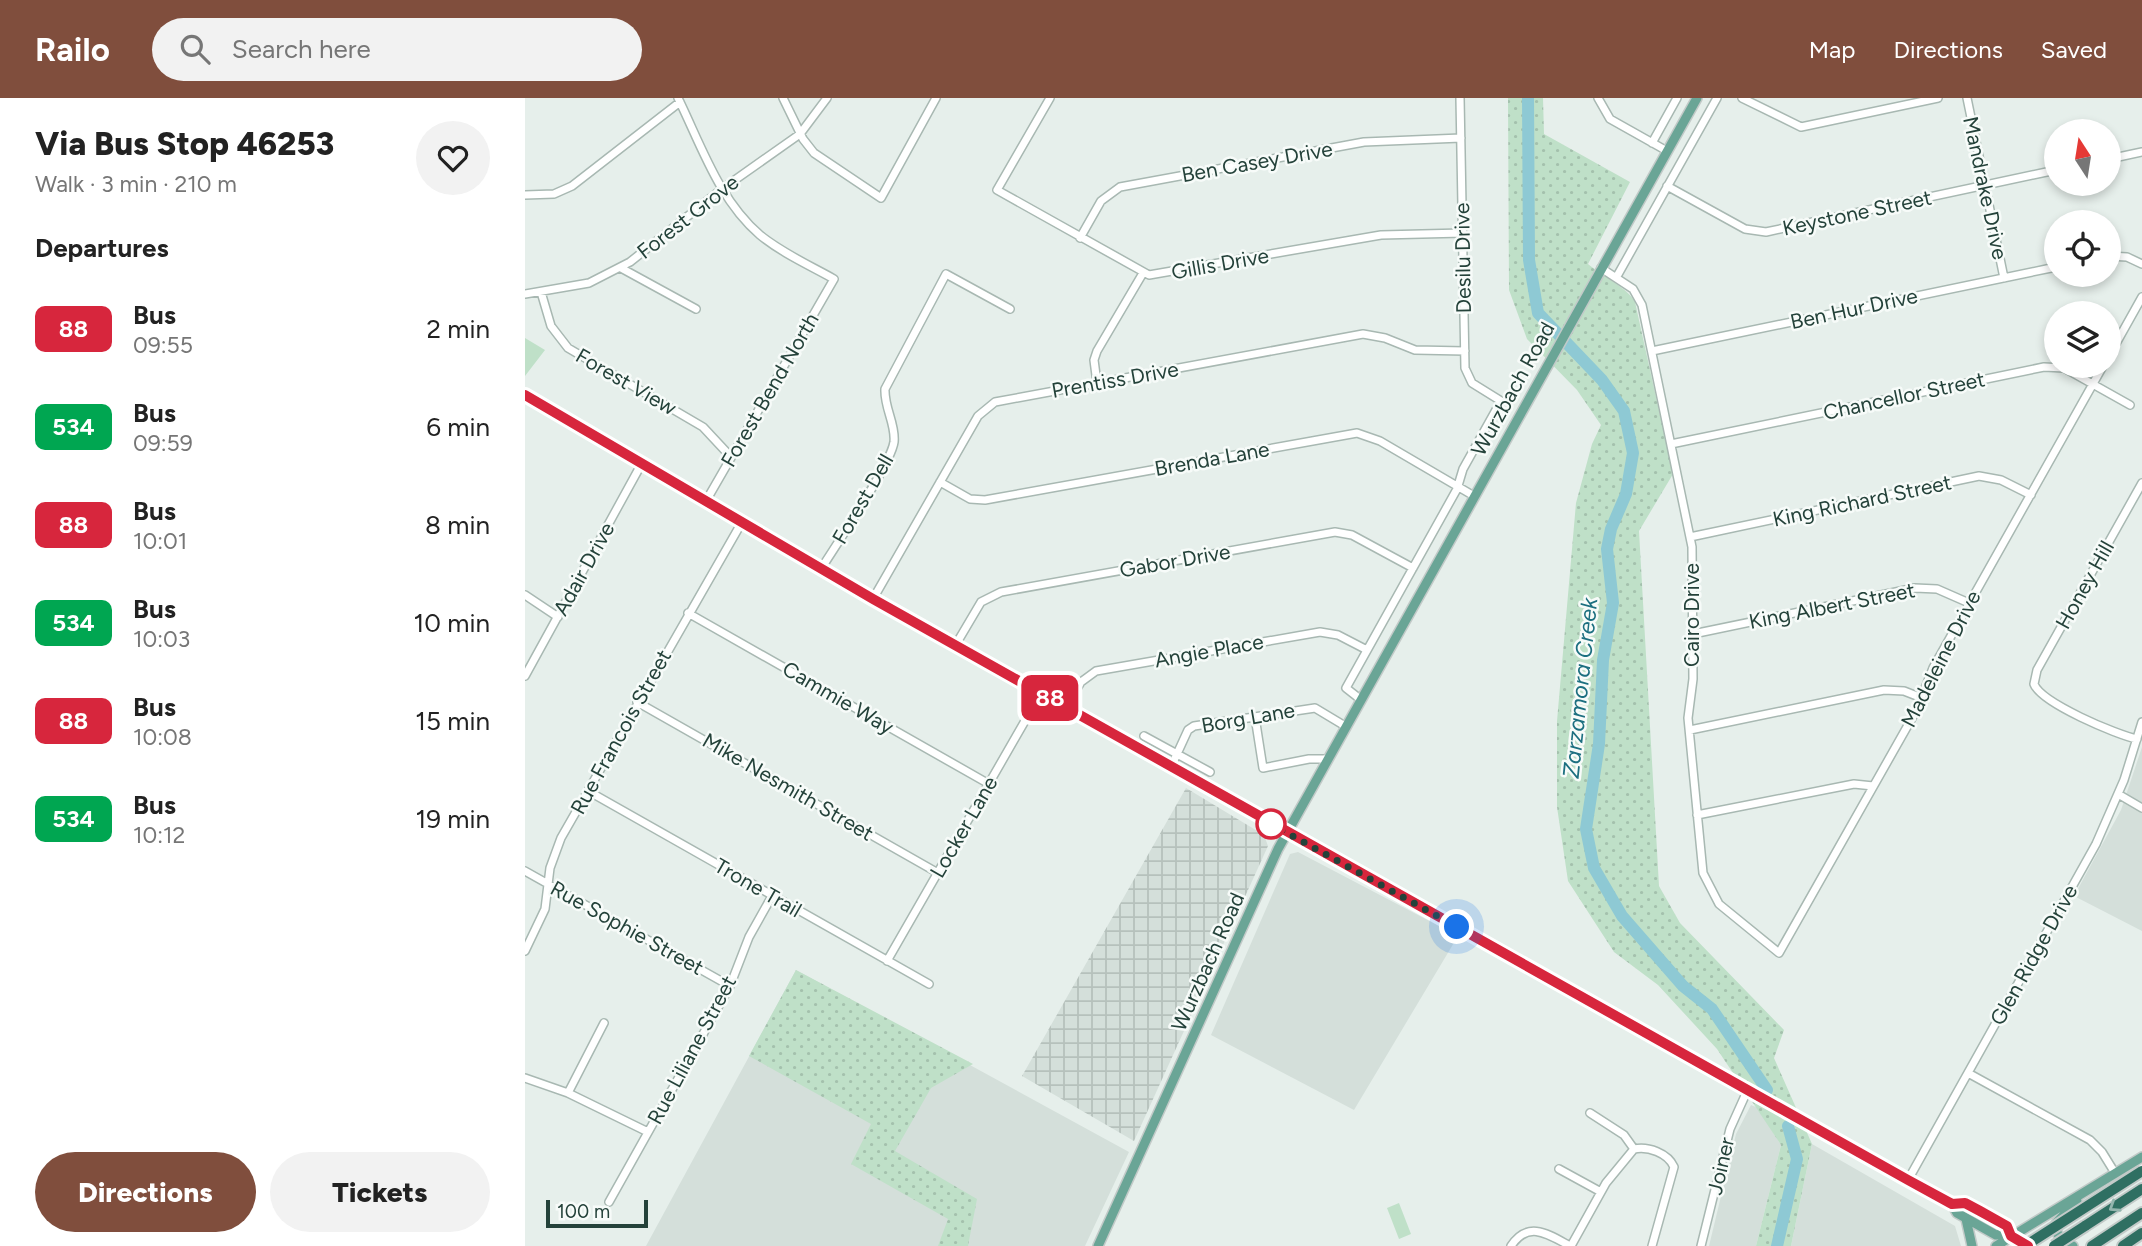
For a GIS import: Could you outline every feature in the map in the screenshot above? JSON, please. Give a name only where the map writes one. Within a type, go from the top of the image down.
[{"type":"highway","points":[[2027,1246],[2142,1171]]},
{"type":"highway","points":[[2054,1246],[2142,1189]]},
{"type":"highway","points":[[2092,1246],[2142,1213]]},
{"type":"highway","points":[[2123,1246],[2142,1233]]},
{"type":"main road","name":"Wurzbach Road","points":[[1098,1246],[1286,833],[1697,98]]},
{"type":"main road","points":[[525,395],[955,646],[1952,1204],[1966,1219],[1996,1236],[2010,1234]]},
{"type":"main road","points":[[1996,1246],[2010,1234],[2142,1157]]},
{"type":"main road","points":[[2073,1246],[2060,1238],[2055,1229],[2057,1222],[2090,1188]]},
{"type":"main road","points":[[1952,1204],[1965,1203],[2007,1226],[2010,1234],[2027,1246]]},
{"type":"main road","points":[[1966,1219],[1972,1246]]},
{"type":"street","points":[[783,98],[800,134],[820,159],[881,198],[936,98]]},
{"type":"street","name":"Forest Grove","points":[[525,294],[589,283],[621,268],[722,189],[800,134],[827,98]]},
{"type":"street","name":"Gillis Drive","points":[[1050,98],[997,190],[1143,273],[1158,275],[1381,235],[1463,233]]},
{"type":"street","name":"Desilu Drive","points":[[1461,98],[1465,369],[1472,383],[1501,401]]},
{"type":"street","points":[[1598,98],[1610,119],[1667,151]]},
{"type":"street","points":[[1653,143],[1677,98]]},
{"type":"street","points":[[1616,278],[1717,98]]},
{"type":"street","points":[[1742,98],[1801,127],[1938,98]]},
{"type":"street","name":"Mandrake Drive","points":[[1967,98],[2004,278]]},
{"type":"street","points":[[525,195],[547,195],[572,186],[679,100],[722,189]]},
{"type":"street","name":"Ben Casey Drive","points":[[1080,238],[1101,201],[1120,187],[1364,142],[1461,138]]},
{"type":"street","points":[[2121,156],[2142,152]]},
{"type":"street","name":"Keystone Street","points":[[1667,186],[1754,232],[2044,173]]},
{"type":"street","name":"Forest Bend North","points":[[706,500],[834,279],[760,234],[722,189]]},
{"type":"street","points":[[2121,257],[2142,264]]},
{"type":"street","points":[[621,268],[696,309]]},
{"type":"street","name":"Cairo Drive","points":[[1601,268],[1638,296],[1690,537],[1693,634],[1690,730],[1703,873],[1710,893],[1758,939],[1779,953]]},
{"type":"street","name":"Ben Hur Drive","points":[[1652,351],[2044,270]]},
{"type":"street","points":[[1097,383],[1094,360],[1097,351],[1143,273]]},
{"type":"street","name":"Forest Dell","points":[[821,569],[890,456],[894,432],[885,405],[885,389],[946,274],[1010,309]]},
{"type":"street","name":"Forest View","points":[[541,292],[551,326],[568,348],[703,427],[731,457]]},
{"type":"street","points":[[2121,335],[2142,297]]},
{"type":"street","name":"Prentiss Drive","points":[[873,599],[986,406],[995,402],[1363,334],[1385,338],[1415,350],[1465,351]]},
{"type":"street","name":"Chancellor Street","points":[[1671,444],[2043,367],[2064,368],[2130,405]]},
{"type":"street","name":"Madeleine Drive","points":[[1779,953],[1922,698],[1933,668],[2096,378]]},
{"type":"street","name":"Wurzbach Road","points":[[1360,699],[1346,688],[1458,487],[1463,469],[1501,401]]},
{"type":"street","name":"Brenda Lane","points":[[940,482],[971,499],[985,500],[1357,433],[1380,442],[1474,495]]},
{"type":"street","name":"Adair Drive","points":[[525,676],[642,463]]},
{"type":"street","name":"King Richard Street","points":[[1690,537],[1979,476],[2001,480],[2031,495]]},
{"type":"street","name":"Honey Hill","points":[[2137,739],[2103,728],[2036,689],[2037,670],[2142,483]]},
{"type":"street","name":"Rue Francois Street","points":[[525,951],[545,909],[546,883],[556,848],[742,522]]},
{"type":"street","name":"Gabor Drive","points":[[955,646],[981,603],[1001,592],[1335,532],[1352,535],[1413,568]]},
{"type":"street","name":"King Albert Street","points":[[1693,634],[1915,588],[1937,589],[1969,603]]},
{"type":"street","points":[[525,595],[558,617]]},
{"type":"street","name":"Cammie Way","points":[[688,613],[989,784]]},
{"type":"street","name":"Angie Place","points":[[1066,707],[1081,682],[1096,671],[1320,632],[1338,635],[1367,650]]},
{"type":"street","points":[[1690,730],[1884,690],[1904,691],[1922,698]]},
{"type":"street","name":"Locker Lane","points":[[887,961],[1041,692]]},
{"type":"street","name":"Mike Nesmith Street","points":[[637,702],[938,873]]},
{"type":"street","name":"Borg Lane","points":[[1171,767],[1188,730],[1194,726],[1315,708],[1345,726]]},
{"type":"street","points":[[1255,717],[1263,768],[1309,759],[1327,760]]},
{"type":"street","name":"Glen Ridge Drive","points":[[1908,1180],[2096,844],[2118,794],[2142,722]]},
{"type":"street","points":[[1144,736],[1210,772]]},
{"type":"street","points":[[1697,815],[1854,784],[1873,786]]},
{"type":"street","name":"Trone Trail","points":[[588,791],[929,984]]},
{"type":"street","points":[[2118,794],[2142,808]]},
{"type":"street","name":"Rue Sophie Street","points":[[525,871],[730,986]]},
{"type":"street","name":"Rue Liliane Street","points":[[609,1202],[730,986],[749,937],[772,896]]},
{"type":"street","points":[[568,1093],[604,1023]]},
{"type":"street","points":[[1968,1073],[2090,1140],[2102,1152],[2115,1173]]},
{"type":"street","points":[[525,1078],[568,1093],[648,1132]]},
{"type":"street","name":"Joiner","points":[[1701,1246],[1730,1129],[1748,1089]]},
{"type":"street","points":[[1590,1113],[1624,1135],[1634,1149]]},
{"type":"street","points":[[1511,1246],[1523,1232],[1535,1230],[1570,1246],[1601,1192],[1634,1149],[1649,1148],[1666,1157],[1674,1167],[1652,1246]]},
{"type":"street","points":[[1559,1169],[1601,1192]]},
{"type":"shaded area","points":[[2142,747],[2142,931],[2074,896],[2121,810]]},
{"type":"shaded area","points":[[1186,788],[1264,835],[1268,846],[1134,1141],[1022,1076]]},
{"type":"shaded area","points":[[1298,852],[1458,936],[1354,1110],[1211,1035],[1290,854]]},
{"type":"shaded area","points":[[796,970],[1129,1152],[1085,1246],[646,1246]]},
{"type":"shaded area","points":[[1751,1105],[1758,1108],[1781,1145],[1756,1246],[1709,1246],[1736,1134]]},
{"type":"shaded area","points":[[1812,1144],[1955,1226],[1961,1246],[1791,1246]]},
{"type":"green space","points":[[1508,98],[1543,98],[1544,134],[1630,182],[1588,264],[1621,287],[1635,302],[1673,474],[1639,531],[1659,886],[1680,923],[1784,1030],[1774,1058],[1812,1144],[1791,1246],[1756,1246],[1781,1145],[1717,1049],[1658,985],[1614,952],[1568,881],[1557,807],[1557,721],[1576,503],[1592,444],[1601,425],[1577,390],[1527,339],[1509,290]]},
{"type":"green space","points":[[525,338],[545,350],[525,376]]},
{"type":"green space","points":[[796,970],[973,1064],[931,1088],[895,1151],[977,1199],[968,1246],[938,1246],[948,1219],[851,1164],[871,1124],[749,1056]]},
{"type":"green space","points":[[1399,1203],[1411,1234],[1399,1239],[1387,1208]]},
{"type":"waterway","name":"Zarzamora Creek","points":[[1528,98],[1529,260],[1538,313],[1602,380],[1624,411],[1633,453],[1626,494],[1611,529],[1607,549],[1613,603],[1603,660],[1599,744],[1586,829],[1594,868],[1622,916],[1683,986],[1712,1009],[1767,1090]]},
{"type":"waterway","name":"Zarzamora Creek","points":[[1777,1246],[1797,1159],[1788,1126]]},
{"type":"bus line","name":"88","points":[[525,395],[873,599],[1286,833],[1952,1204],[1965,1203],[1995,1219],[2007,1226],[2011,1236],[2028,1246]]},
{"type":"route","points":[[1271,824],[1457,927]]}]
